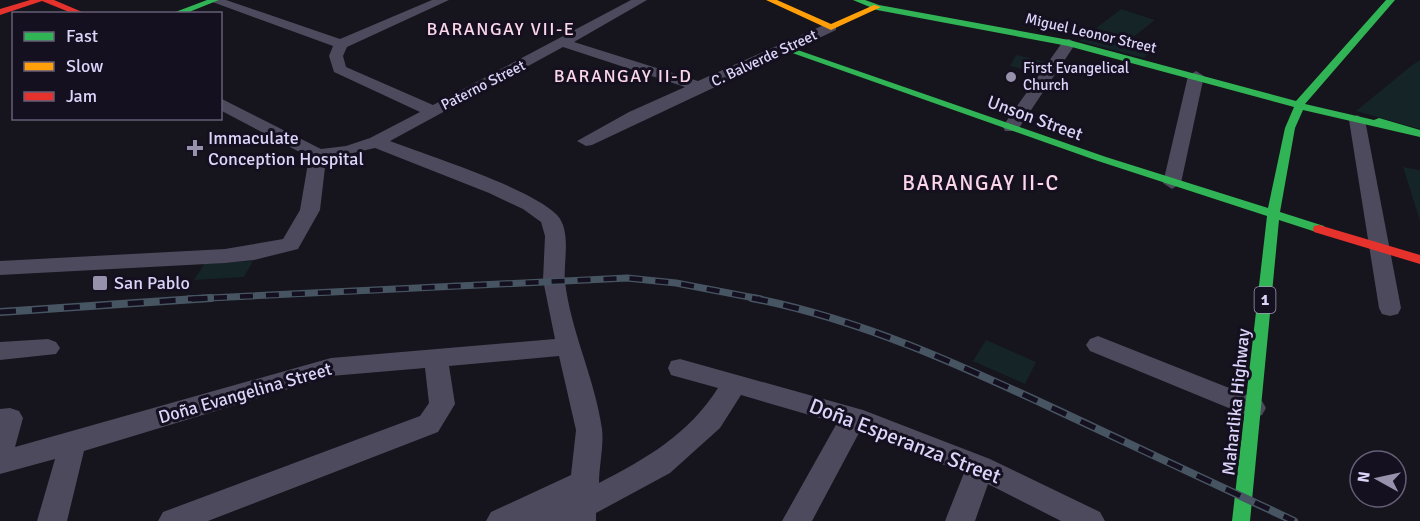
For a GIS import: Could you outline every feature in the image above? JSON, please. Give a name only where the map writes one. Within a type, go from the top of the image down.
[{"type":"street","points":[[0,6],[20,0]]},
{"type":"street","points":[[0,12],[39,0]]},
{"type":"street","points":[[46,0],[78,12]]},
{"type":"street","points":[[180,12],[214,0],[341,44],[443,0]]},
{"type":"street","name":"Paterno Street","points":[[318,155],[348,151],[376,142],[641,0]]},
{"type":"street","points":[[770,0],[831,27]]},
{"type":"street","name":"Miguel Leonor Street","points":[[857,0],[877,7],[1069,44],[1420,134]]},
{"type":"street","points":[[877,7],[892,0]]},
{"type":"street","name":"Maharlika Highway","points":[[1246,519],[1253,408],[1273,216],[1280,174],[1300,103],[1391,0]]},
{"type":"street","points":[[408,3],[426,8]]},
{"type":"street","name":"C. Balverde Street","points":[[586,141],[877,7]]},
{"type":"street","points":[[564,43],[700,87]]},
{"type":"street","points":[[341,44],[336,56],[339,69],[432,111]]},
{"type":"street","points":[[1011,127],[1069,44]]},
{"type":"street","name":"Unson Street","points":[[786,49],[1011,127],[1084,155],[1273,216],[1420,260]]},
{"type":"street","points":[[1172,183],[1196,76]]},
{"type":"street","name":"Miguel Leonor Street","points":[[1300,103],[1357,120],[1396,128]]},
{"type":"street","points":[[0,268],[225,256],[254,253],[291,244],[309,210],[318,155],[222,105]]},
{"type":"street","points":[[1357,120],[1361,159],[1381,248],[1390,308]]},
{"type":"street","points":[[376,142],[496,189],[530,205],[550,219],[555,236],[554,280],[567,347],[589,430],[583,503]]},
{"type":"street","points":[[1098,345],[1253,408]]},
{"type":"street","name":"Doña Evangelina Street","points":[[0,462],[73,443],[331,367],[567,347]]},
{"type":"street","points":[[0,351],[48,348]]},
{"type":"street","points":[[173,521],[429,424],[442,404],[436,358]]},
{"type":"street","name":"Doña Esperanza Street","points":[[680,368],[854,417],[980,467],[1090,521]]},
{"type":"street","points":[[545,521],[660,465],[711,421],[734,385]]},
{"type":"street","points":[[797,521],[854,417]]},
{"type":"street","points":[[0,420],[10,418],[0,453]]},
{"type":"street","points":[[52,521],[73,443]]},
{"type":"street","points":[[960,521],[980,467]]},
{"type":"street","points":[[501,521],[583,503]]},
{"type":"shaded area","points":[[1121,9],[1155,20],[1132,38],[1158,45],[1144,58],[1079,41]]},
{"type":"shaded area","points":[[1016,55],[1055,64],[1048,75],[1010,66]]},
{"type":"shaded area","points":[[1420,60],[1420,129],[1356,111],[1411,66]]},
{"type":"shaded area","points":[[1403,167],[1420,170],[1420,221]]},
{"type":"shaded area","points":[[253,261],[244,277],[194,280],[204,264]]},
{"type":"shaded area","points":[[986,340],[1036,362],[1025,384],[973,361]]},
{"type":"railway","points":[[188,299],[627,278],[676,283],[760,299]]},
{"type":"railway","points":[[0,312],[211,298]]},
{"type":"railway","points":[[752,298],[832,318],[909,345],[1022,394],[1294,521]]},
{"type":"traffic: fast","points":[[180,12],[215,0]]},
{"type":"traffic: fast","points":[[857,0],[877,7],[1069,43],[1324,112],[1396,128]]},
{"type":"traffic: fast","points":[[1241,521],[1273,216],[1290,128],[1301,102],[1391,0]]},
{"type":"traffic: fast","points":[[786,49],[1102,159],[1319,229]]},
{"type":"traffic: fast","points":[[1379,121],[1420,134]]},
{"type":"traffic: slow","points":[[770,0],[831,27],[877,7]]},
{"type":"traffic: jam","points":[[0,12],[39,0]]},
{"type":"traffic: jam","points":[[46,0],[78,12]]},
{"type":"traffic: jam","points":[[1319,229],[1420,260]]},
{"type":"place","name":"First Evangelical Church","points":[[1011,77]]},
{"type":"place","name":"Immaculate Conception Hospital","points":[[195,148]]},
{"type":"place","name":"San Pablo","points":[[100,283]]},
{"type":"district","name":"BARANGAY VII-E","points":[[501,29]]},
{"type":"district","name":"BARANGAY II-D","points":[[623,76]]},
{"type":"district","name":"BARANGAY II-C","points":[[981,183]]}]
